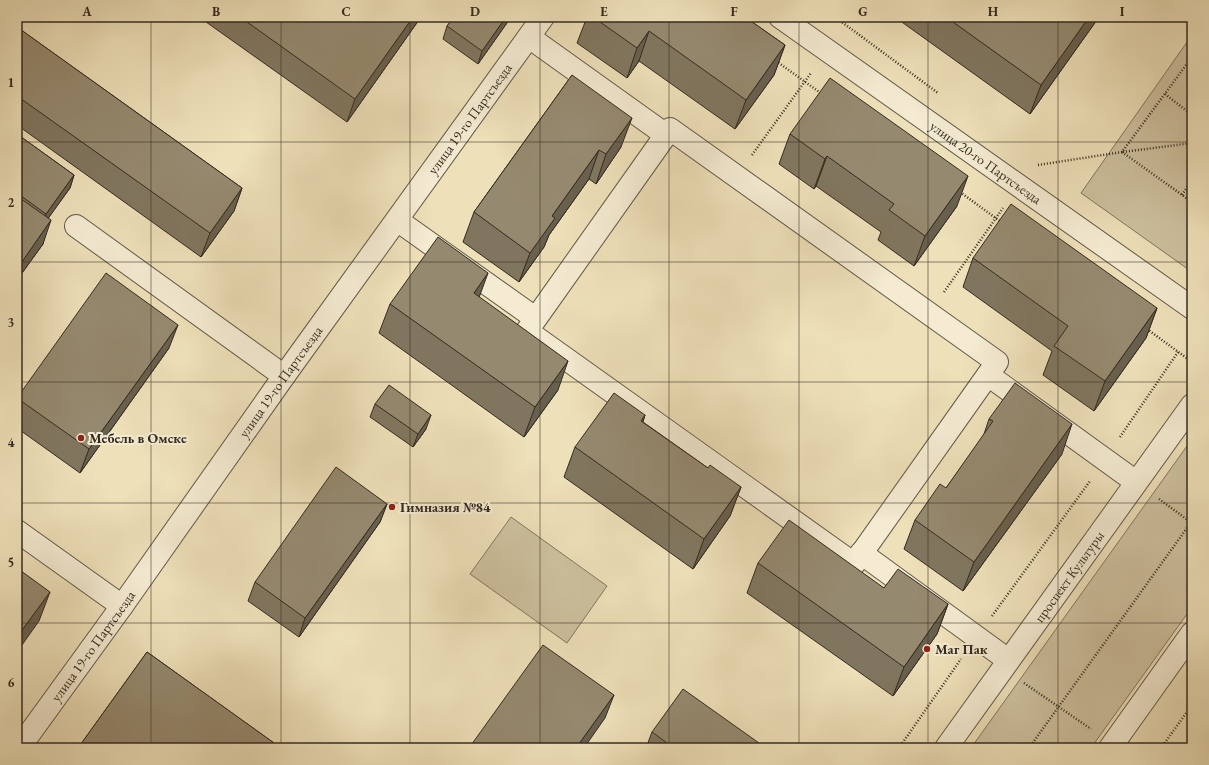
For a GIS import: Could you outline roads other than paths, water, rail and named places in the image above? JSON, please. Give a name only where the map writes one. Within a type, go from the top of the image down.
[{"type":"street","name":"улица 19-го Партсъезда","points":[[19,748],[122,606],[284,376],[543,17]]},
{"type":"street","name":"улица 20-го Партсъезда","points":[[780,17],[826,51],[1192,308]]},
{"type":"street","points":[[529,38],[666,135]]},
{"type":"street","points":[[670,129],[997,362],[854,564],[527,331],[666,135],[670,129]]},
{"type":"street","points":[[397,220],[535,318]]},
{"type":"street","points":[[76,226],[284,376]]},
{"type":"street","points":[[988,375],[1136,482]]},
{"type":"street","name":"проспект Культуры","points":[[946,748],[1192,405]]},
{"type":"street","points":[[17,530],[122,606]]},
{"type":"street","points":[[861,553],[976,637],[1006,664]]},
{"type":"street","points":[[1114,747],[1192,633]]},
{"type":"place","name":"Мебель в Омске","points":[[81,438]]},
{"type":"place","name":"Гимназия №84","points":[[392,507]]},
{"type":"place","name":"Маг Пак","points":[[927,649]]}]
